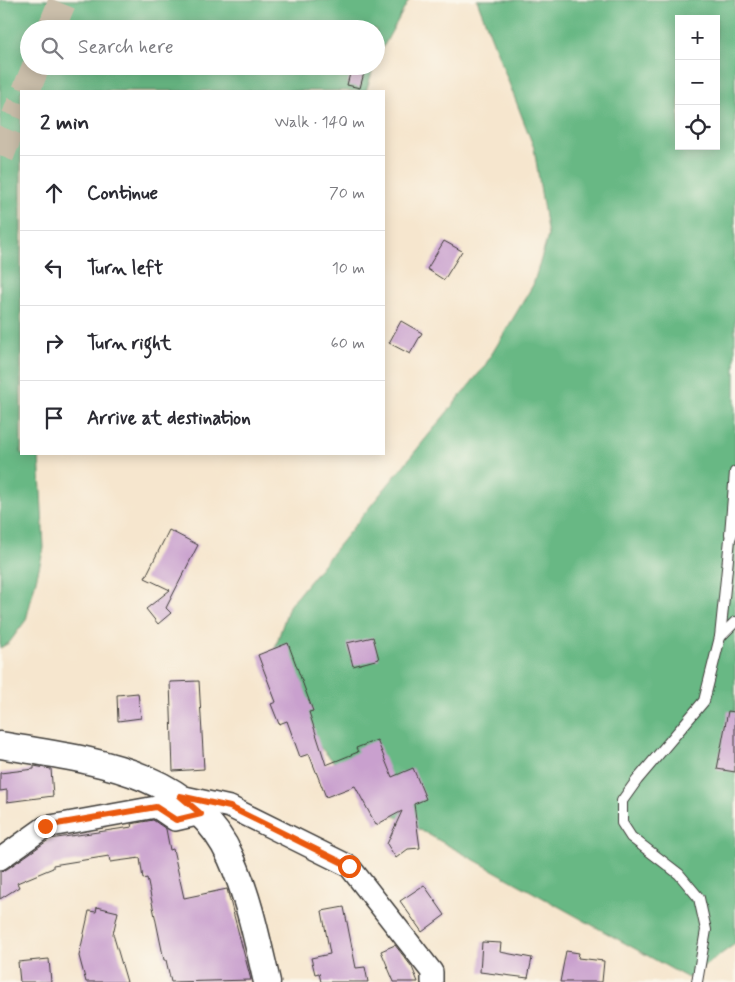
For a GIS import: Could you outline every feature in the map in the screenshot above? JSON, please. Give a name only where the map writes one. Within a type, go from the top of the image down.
[{"type":"street","points":[[0,745],[117,768],[152,780],[180,796],[201,814],[216,832],[231,857],[250,910],[267,982]]},
{"type":"street","points":[[180,796],[230,807],[349,866],[432,972],[432,982]]},
{"type":"street","points":[[0,859],[45,826],[156,807],[176,820],[201,814]]},
{"type":"lane","points":[[697,982],[706,930],[699,898],[680,874],[631,837],[622,823],[622,801],[637,780],[704,700],[720,637],[735,472]]},
{"type":"lane","points":[[730,539],[735,526]]},
{"type":"lane","points":[[720,637],[735,622]]},
{"type":"green space","points":[[0,0],[409,0],[385,44],[385,20],[20,20],[20,75],[371,75],[366,90],[20,90],[20,455],[39,455],[44,548],[26,620],[9,643],[0,648]]},
{"type":"green space","points":[[477,0],[735,0],[735,944],[688,978],[375,805],[319,746],[274,651],[289,606],[484,367],[533,285],[548,236],[534,148]]},
{"type":"building","points":[[350,75],[363,75],[360,88],[347,85]]},
{"type":"building","points":[[444,241],[462,251],[444,280],[427,269]]},
{"type":"building","points":[[401,321],[422,333],[410,354],[389,343]]},
{"type":"building","points":[[169,530],[198,545],[166,608],[171,613],[158,624],[146,609],[170,590],[145,578]]},
{"type":"building","points":[[373,637],[379,659],[353,666],[347,643]]},
{"type":"building","points":[[288,643],[313,711],[309,712],[326,765],[358,752],[356,748],[377,740],[392,777],[413,768],[426,799],[414,804],[420,848],[408,849],[396,858],[387,844],[402,811],[376,825],[355,786],[326,797],[309,754],[300,757],[287,721],[279,724],[271,704],[276,702],[258,655]]},
{"type":"building","points":[[199,681],[204,769],[173,771],[170,682]]},
{"type":"building","points":[[138,693],[141,718],[118,721],[117,695]]},
{"type":"building","points":[[728,711],[735,712],[735,772],[717,769]]},
{"type":"building","points":[[34,766],[51,769],[53,796],[7,802],[7,790],[0,791],[0,773],[34,769]]},
{"type":"building","points":[[153,820],[166,829],[170,850],[173,849],[184,898],[227,889],[251,980],[171,982],[166,960],[164,960],[147,878],[143,879],[140,858],[110,862],[109,856],[53,865],[53,868],[17,883],[19,887],[0,899],[0,871],[7,869],[50,839],[132,827],[131,824]]},
{"type":"building","points":[[424,885],[445,915],[422,932],[400,901]]},
{"type":"building","points":[[97,907],[118,912],[113,934],[127,982],[86,982],[79,956],[89,911],[96,912]]},
{"type":"building","points":[[344,907],[356,968],[365,967],[368,982],[321,982],[319,973],[315,974],[311,958],[330,954],[322,911]]},
{"type":"building","points":[[482,942],[501,943],[500,952],[532,958],[528,978],[480,972]]},
{"type":"building","points":[[395,945],[412,967],[418,982],[394,982],[381,951]]},
{"type":"building","points":[[566,951],[579,953],[578,958],[604,961],[602,982],[560,982]]},
{"type":"building","points":[[49,959],[51,982],[20,982],[18,962]]},
{"type":"tunnel","points":[[55,20],[63,0]]},
{"type":"tunnel","points":[[26,90],[32,75]]},
{"type":"tunnel","points":[[0,156],[20,106]]},
{"type":"route","points":[[45,826],[156,807],[176,820],[201,814],[180,796],[230,807],[349,866]]}]
